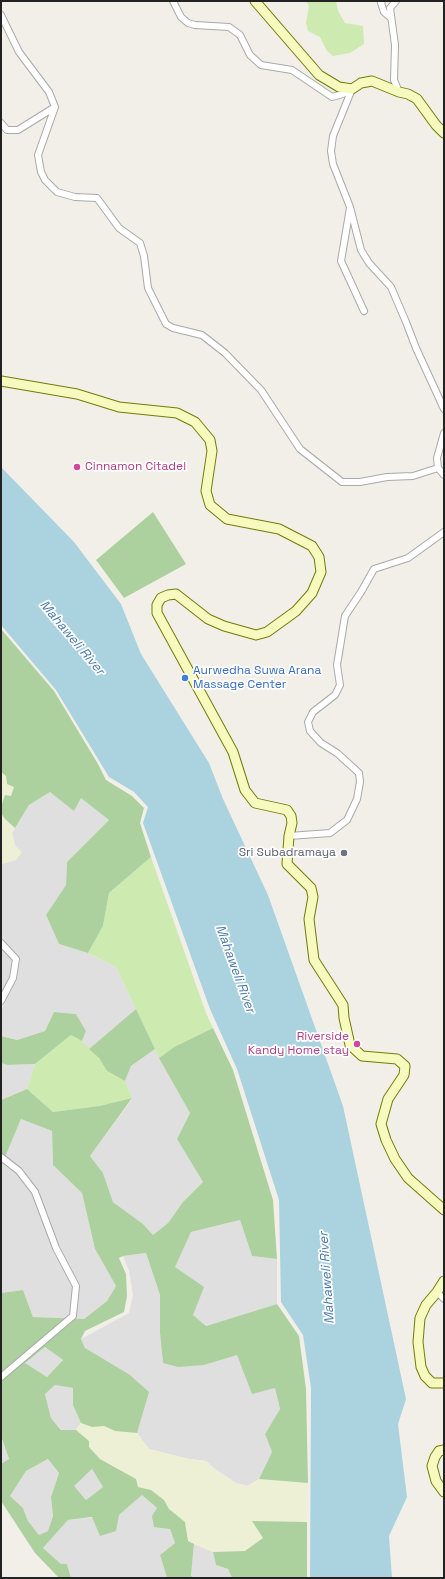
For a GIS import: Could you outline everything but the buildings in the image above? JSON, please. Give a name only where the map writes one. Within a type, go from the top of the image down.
[{"type":"street","points":[[173,1],[181,17],[188,23],[195,25],[229,27],[240,35],[250,55],[261,65],[292,70],[332,97],[343,94],[361,83],[372,81],[408,94],[417,99],[436,125],[444,133]]},
{"type":"street","points":[[255,1],[319,75],[339,87],[352,89]]},
{"type":"street","points":[[382,1],[381,3],[384,12],[391,18]]},
{"type":"street","points":[[396,1],[390,8],[394,45],[394,80],[399,92]]},
{"type":"street","points":[[1,15],[20,52],[49,92],[55,107],[38,155],[43,176],[57,192],[75,197],[97,198],[119,228],[140,243],[144,256],[148,288],[166,324],[173,328],[202,335],[225,353],[261,390],[300,449],[342,482],[360,482],[387,477],[413,476],[438,468]]},
{"type":"street","points":[[352,89],[333,136],[331,151],[333,164],[350,207],[361,250],[369,263],[391,287],[416,348],[444,409]]},
{"type":"street","points":[[1,123],[7,130],[18,130],[55,107]]},
{"type":"street","points":[[350,207],[341,261],[364,311]]},
{"type":"street","points":[[1,382],[77,394],[119,407],[176,413],[195,422],[210,440],[212,451],[206,491],[210,505],[227,519],[279,530],[312,546],[319,557],[322,572],[312,593],[296,611],[267,632],[256,635],[224,626],[208,619],[176,594],[161,598],[157,605],[157,613],[161,624],[233,752],[245,790],[255,803],[287,810],[291,816],[292,823],[289,836],[287,864],[311,888],[313,897],[309,920],[314,960],[343,1006],[350,1045],[362,1056],[397,1059],[404,1066],[404,1075],[388,1099],[382,1124],[386,1140],[395,1159],[408,1178],[444,1210]]},
{"type":"street","points":[[444,433],[437,458],[438,468],[444,475]]},
{"type":"street","points":[[289,836],[330,833],[347,820],[357,799],[360,782],[359,773],[337,753],[322,743],[310,731],[308,722],[313,712],[335,695],[340,686],[337,665],[345,616],[374,569],[408,558],[444,532]]},
{"type":"street","points":[[1,943],[16,959],[12,978],[1,1001]]},
{"type":"street","points":[[1,1157],[19,1171],[35,1192],[56,1248],[76,1286],[73,1316],[1,1377]]},
{"type":"street","points":[[444,1281],[426,1305],[420,1318],[418,1342],[421,1367],[425,1376],[432,1383],[444,1383]]},
{"type":"street","points":[[437,1292],[444,1300]]},
{"type":"street","points":[[444,1450],[439,1451],[432,1466],[436,1481],[444,1492]]},
{"type":"shaded area","points":[[50,792],[81,797],[109,820],[67,862],[66,885],[46,915],[59,944],[88,953],[116,967],[136,1009],[89,1049],[82,1041],[86,1031],[76,1014],[54,1012],[45,1031],[17,1040],[1,1036],[1,1011],[5,1001],[1,999],[1,864],[16,860],[21,852],[15,846],[12,833],[29,805]]},
{"type":"shaded area","points":[[155,1049],[190,1113],[177,1139],[203,1182],[183,1202],[168,1223],[153,1235],[143,1224],[113,1202],[103,1173],[90,1156],[132,1099],[125,1081],[131,1066]]},
{"type":"shaded area","points":[[1,1063],[8,1065],[35,1064],[27,1089],[1,1100]]},
{"type":"shaded area","points":[[21,1119],[52,1131],[53,1165],[82,1193],[95,1249],[116,1286],[107,1301],[84,1319],[33,1317],[23,1290],[1,1293],[1,1163]]},
{"type":"shaded area","points":[[240,1220],[252,1256],[277,1259],[277,1304],[206,1326],[193,1315],[174,1267],[191,1232]]},
{"type":"shaded area","points":[[146,1253],[160,1295],[160,1333],[163,1363],[204,1365],[237,1354],[252,1393],[275,1388],[280,1409],[265,1434],[272,1452],[259,1479],[248,1486],[236,1483],[216,1470],[206,1461],[189,1459],[149,1449],[137,1433],[148,1392],[85,1348],[81,1339],[129,1313],[133,1295],[129,1271],[123,1256]]},
{"type":"shaded area","points":[[45,1347],[63,1360],[47,1377],[24,1363]]},
{"type":"shaded area","points":[[55,1385],[73,1388],[73,1405],[81,1423],[76,1430],[62,1430],[51,1418],[45,1393]]},
{"type":"shaded area","points":[[1,1436],[9,1460],[1,1464]]},
{"type":"shaded area","points":[[48,1459],[59,1473],[51,1497],[53,1516],[48,1531],[39,1535],[28,1521],[23,1508],[10,1496],[26,1471]]},
{"type":"shaded area","points":[[92,1469],[103,1487],[86,1500],[73,1486]]},
{"type":"shaded area","points":[[142,1495],[157,1508],[170,1529],[175,1543],[160,1555],[167,1578],[71,1578],[67,1564],[61,1564],[43,1548],[68,1520],[119,1515]]},
{"type":"shaded area","points":[[194,1544],[213,1552],[216,1565],[228,1569],[232,1578],[191,1577]]},
{"type":"green space","points":[[306,1],[336,1],[338,11],[345,23],[363,26],[364,44],[350,53],[333,56],[327,51],[320,37],[308,31],[306,23],[309,6]]},
{"type":"green space","points":[[153,512],[186,564],[124,598],[96,560]]},
{"type":"green space","points":[[1,629],[54,691],[106,780],[132,796],[144,808],[140,823],[151,857],[109,893],[103,926],[88,953],[59,944],[46,915],[66,885],[67,862],[109,820],[81,798],[74,811],[50,792],[29,805],[15,828],[1,813],[1,807],[5,795],[11,796],[14,787],[7,784],[6,776],[1,772]]},
{"type":"green space","points":[[1,772],[14,787],[11,796],[1,807]]},
{"type":"green space","points":[[1,813],[15,828],[12,833],[15,846],[22,852],[16,860],[1,864]]},
{"type":"green space","points":[[151,857],[206,1013],[213,1028],[174,1047],[159,1058],[116,967],[88,953],[103,926],[109,893]]},
{"type":"green space","points":[[136,1009],[155,1049],[131,1066],[125,1081],[107,1071],[99,1058],[89,1049]]},
{"type":"green space","points":[[54,1012],[76,1014],[86,1031],[82,1041],[71,1035],[35,1064],[8,1065],[1,1063],[1,1036],[17,1040],[45,1031]]},
{"type":"green space","points":[[213,1028],[233,1070],[273,1200],[277,1259],[252,1256],[240,1220],[191,1232],[175,1267],[204,1287],[193,1315],[206,1326],[277,1304],[299,1336],[306,1389],[308,1483],[259,1479],[272,1452],[265,1434],[280,1409],[275,1388],[252,1394],[237,1355],[204,1365],[178,1367],[163,1363],[160,1333],[160,1295],[146,1253],[123,1256],[119,1258],[126,1274],[127,1296],[124,1312],[85,1331],[81,1339],[85,1348],[130,1375],[149,1392],[137,1433],[115,1431],[104,1426],[92,1427],[81,1423],[73,1405],[73,1388],[55,1385],[45,1394],[51,1418],[61,1430],[76,1430],[89,1441],[89,1447],[100,1459],[136,1479],[138,1487],[151,1490],[164,1500],[169,1509],[185,1522],[188,1541],[194,1544],[191,1576],[194,1578],[167,1578],[160,1555],[175,1543],[170,1529],[154,1527],[152,1516],[157,1508],[142,1495],[119,1515],[116,1531],[100,1536],[92,1517],[68,1520],[43,1548],[61,1564],[67,1564],[71,1578],[59,1578],[35,1553],[1,1501],[1,1464],[9,1459],[1,1436],[1,1293],[23,1290],[33,1317],[84,1319],[107,1301],[116,1286],[95,1249],[82,1193],[53,1165],[52,1131],[21,1119],[5,1157],[1,1153],[1,1100],[27,1089],[53,1112],[99,1106],[132,1098],[90,1156],[103,1173],[113,1202],[143,1224],[153,1235],[168,1223],[183,1202],[203,1182],[177,1139],[190,1113],[159,1058],[174,1047]],"holes":[[[45,1347],[63,1360],[47,1377],[25,1363]],[[48,1459],[59,1473],[51,1497],[53,1516],[48,1531],[39,1535],[28,1521],[23,1508],[10,1496],[26,1471]],[[92,1469],[103,1487],[86,1500],[74,1486]]]},
{"type":"green space","points":[[71,1035],[82,1041],[99,1058],[107,1071],[125,1081],[132,1098],[99,1106],[53,1112],[27,1089],[35,1064]]},
{"type":"green space","points":[[81,1423],[92,1427],[104,1426],[115,1431],[137,1433],[149,1449],[189,1459],[206,1461],[216,1470],[236,1483],[248,1486],[259,1479],[308,1483],[307,1522],[253,1521],[263,1538],[245,1551],[213,1552],[188,1541],[185,1522],[169,1509],[164,1500],[151,1490],[138,1487],[120,1469],[100,1459],[89,1447],[88,1441],[76,1430]]},
{"type":"green space","points":[[252,1521],[307,1522],[307,1578],[232,1578],[228,1569],[216,1565],[213,1552],[245,1551],[263,1538]]},
{"type":"water","name":"Mahaweli River","points":[[1,467],[74,542],[121,604],[141,654],[209,763],[223,799],[268,895],[343,1106],[406,1399],[398,1424],[407,1497],[389,1536],[392,1578],[310,1578],[311,1388],[303,1335],[281,1302],[279,1200],[237,1069],[210,1009],[143,823],[148,807],[134,792],[109,777],[56,690],[1,625]]},
{"type":"place","name":"Cinnamon Citadel","points":[[77,467]]},
{"type":"place","name":"Aurwedha Suwa Arana Massage Center","points":[[185,678]]},
{"type":"place","name":"Sri Subadramaya","points":[[344,853]]},
{"type":"place","name":"Riverside Kandy Home stay","points":[[357,1044]]}]
